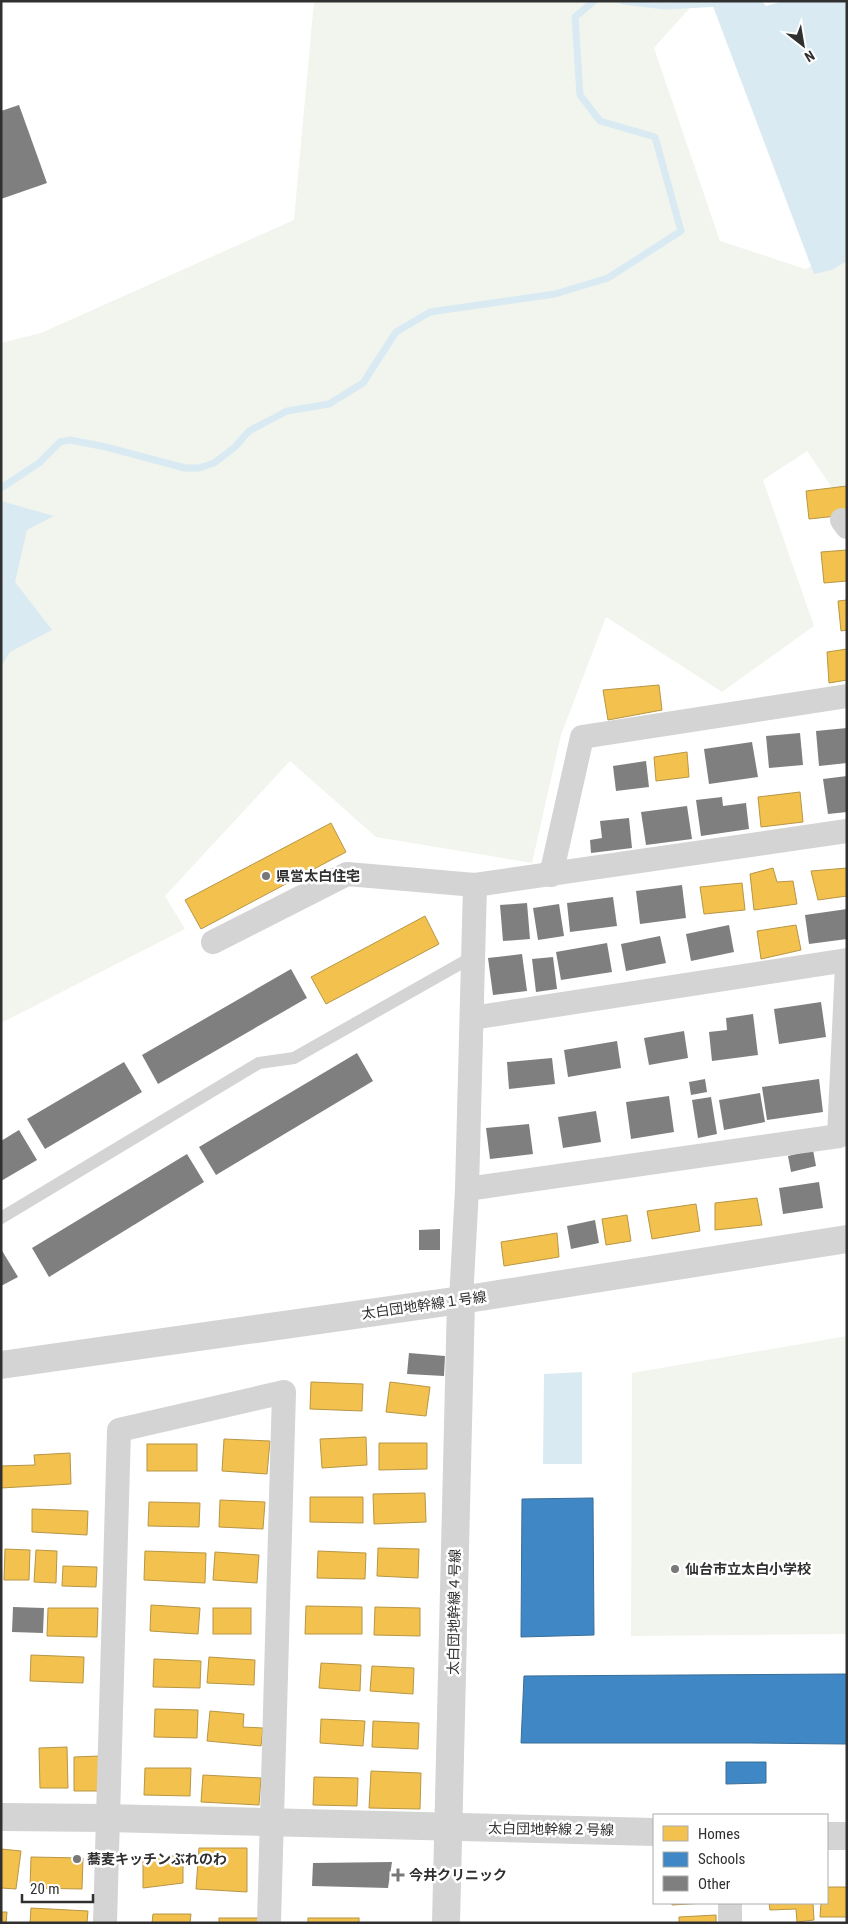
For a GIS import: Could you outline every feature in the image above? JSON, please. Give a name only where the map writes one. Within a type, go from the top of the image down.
[{"type":"street","points":[[552,875],[582,737],[847,696]]},
{"type":"street","points":[[213,942],[347,874],[475,885],[847,831]]},
{"type":"street","points":[[461,1300],[475,885]]},
{"type":"street","points":[[472,1018],[847,960]]},
{"type":"street","points":[[466,1189],[843,1136],[847,965]]},
{"type":"street","name":"太白団地幹線１号線","points":[[1,1365],[461,1300],[847,1239]]},
{"type":"street","name":"太白団地幹線４号線","points":[[446,1923],[461,1300]]},
{"type":"street","points":[[105,1923],[119,1430],[284,1392],[270,1923]]},
{"type":"street","name":"太白団地幹線２号線","points":[[1,1817],[653,1832]]},
{"type":"street","points":[[828,1836],[847,1836]]},
{"type":"street","points":[[730,1904],[730,1923]]},
{"type":"lane","points":[[1,1218],[259,1063],[294,1058],[474,956]]},
{"type":"shaded area","points":[[314,1],[696,1],[654,48],[720,241],[805,269],[847,250],[847,510],[807,451],[763,480],[814,626],[722,692],[606,617],[561,735],[532,863],[376,837],[290,761],[165,896],[185,929],[1,1023],[1,343],[41,333],[294,220]]},
{"type":"shaded area","points":[[711,1],[762,1],[766,6],[783,1],[847,1],[847,261],[832,270],[814,274]]},
{"type":"shaded area","points":[[1,501],[54,516],[27,530],[15,582],[52,630],[10,652],[1,667]]},
{"type":"shaded area","points":[[847,1336],[847,1634],[631,1636],[632,1373]]},
{"type":"shaded area","points":[[582,1372],[582,1464],[543,1464],[544,1374]]},
{"type":"building: Homes","points":[[847,486],[847,515],[809,519],[806,491]]},
{"type":"building: Homes","points":[[847,550],[847,581],[824,583],[821,552]]},
{"type":"building: Homes","points":[[847,600],[847,630],[841,631],[838,601]]},
{"type":"building: Homes","points":[[847,649],[847,680],[829,683],[827,652]]},
{"type":"building: Homes","points":[[659,685],[662,710],[608,720],[603,690]]},
{"type":"building: Homes","points":[[687,752],[689,777],[656,781],[654,757]]},
{"type":"building: Homes","points":[[800,792],[803,822],[761,827],[758,797]]},
{"type":"building: Homes","name":"県営太白住宅","points":[[331,823],[346,852],[201,929],[185,900]]},
{"type":"building: Homes","points":[[773,868],[777,882],[793,881],[797,904],[754,910],[750,874]]},
{"type":"building: Homes","points":[[847,868],[847,896],[818,900],[811,871]]},
{"type":"building: Homes","points":[[742,883],[745,910],[704,914],[700,887]]},
{"type":"building: Homes","points":[[425,916],[439,944],[326,1004],[311,977]]},
{"type":"building: Homes","points":[[796,925],[801,950],[761,959],[757,931]]},
{"type":"building: Homes","points":[[757,1198],[762,1225],[715,1230],[715,1203]]},
{"type":"building: Homes","points":[[696,1204],[700,1231],[652,1239],[647,1211]]},
{"type":"building: Homes","points":[[627,1215],[631,1241],[606,1245],[602,1219]]},
{"type":"building: Homes","points":[[557,1233],[559,1257],[504,1266],[501,1242]]},
{"type":"building: Homes","points":[[311,1382],[363,1384],[362,1411],[310,1409]]},
{"type":"building: Homes","points":[[390,1382],[430,1387],[426,1416],[386,1412]]},
{"type":"building: Homes","points":[[366,1437],[367,1465],[322,1468],[320,1439]]},
{"type":"building: Homes","points":[[224,1439],[270,1441],[267,1474],[222,1471]]},
{"type":"building: Homes","points":[[379,1443],[427,1443],[427,1469],[379,1470]]},
{"type":"building: Homes","points":[[147,1444],[197,1444],[197,1471],[147,1471]]},
{"type":"building: Homes","points":[[70,1453],[71,1484],[1,1488],[1,1466],[35,1465],[34,1455]]},
{"type":"building: Homes","points":[[425,1493],[426,1522],[374,1524],[373,1494]]},
{"type":"building: Homes","points":[[310,1497],[363,1497],[363,1523],[310,1522]]},
{"type":"building: Homes","points":[[220,1500],[265,1502],[263,1529],[219,1527]]},
{"type":"building: Homes","points":[[149,1502],[200,1503],[199,1527],[148,1526]]},
{"type":"building: Homes","points":[[32,1509],[88,1511],[87,1535],[32,1532]]},
{"type":"building: Homes","points":[[378,1548],[419,1549],[418,1578],[377,1576]]},
{"type":"building: Homes","points":[[5,1549],[30,1550],[29,1580],[4,1580]]},
{"type":"building: Homes","points":[[36,1550],[57,1551],[56,1583],[34,1582]]},
{"type":"building: Homes","points":[[145,1551],[206,1553],[205,1583],[144,1580]]},
{"type":"building: Homes","points":[[318,1551],[366,1553],[365,1579],[317,1578]]},
{"type":"building: Homes","points":[[215,1552],[259,1555],[257,1583],[213,1580]]},
{"type":"building: Homes","points":[[63,1566],[97,1567],[96,1587],[62,1586]]},
{"type":"building: Homes","points":[[151,1605],[200,1608],[198,1634],[150,1631]]},
{"type":"building: Homes","points":[[306,1606],[362,1607],[362,1634],[305,1634]]},
{"type":"building: Homes","points":[[375,1607],[420,1608],[420,1636],[374,1635]]},
{"type":"building: Homes","points":[[48,1608],[98,1608],[97,1637],[47,1636]]},
{"type":"building: Homes","points":[[213,1608],[251,1608],[251,1634],[213,1634]]},
{"type":"building: Homes","points":[[31,1655],[84,1657],[83,1683],[30,1681]]},
{"type":"building: Homes","points":[[209,1657],[255,1660],[254,1685],[207,1683]]},
{"type":"building: Homes","points":[[154,1659],[201,1661],[200,1688],[153,1687]]},
{"type":"building: Homes","points":[[321,1663],[361,1665],[360,1691],[319,1688]]},
{"type":"building: Homes","points":[[372,1666],[414,1668],[413,1694],[370,1691]]},
{"type":"building: Homes","points":[[155,1709],[198,1710],[197,1738],[154,1737]]},
{"type":"building: Homes","points":[[210,1711],[244,1714],[243,1727],[263,1728],[261,1746],[207,1741]]},
{"type":"building: Homes","points":[[321,1719],[365,1721],[363,1746],[320,1743]]},
{"type":"building: Homes","points":[[373,1721],[419,1723],[418,1749],[372,1747]]},
{"type":"building: Homes","points":[[67,1747],[68,1788],[40,1788],[39,1748]]},
{"type":"building: Homes","points":[[100,1756],[100,1791],[74,1791],[74,1757]]},
{"type":"building: Homes","points":[[145,1768],[191,1768],[190,1796],[144,1795]]},
{"type":"building: Homes","points":[[371,1771],[421,1773],[420,1809],[369,1808]]},
{"type":"building: Homes","points":[[203,1775],[261,1778],[259,1805],[201,1802]]},
{"type":"building: Homes","points":[[314,1777],[358,1778],[357,1806],[313,1805]]},
{"type":"building: Homes","points":[[199,1848],[247,1848],[247,1892],[196,1889]]},
{"type":"building: Homes","points":[[1,1849],[21,1851],[16,1889],[1,1888]]},
{"type":"building: Homes","points":[[143,1856],[183,1856],[183,1883],[143,1888]]},
{"type":"building: Homes","points":[[31,1857],[83,1858],[82,1889],[30,1888]]},
{"type":"building: Homes","points":[[828,1887],[847,1887],[847,1917],[820,1917],[821,1904],[828,1904]]},
{"type":"building: Homes","points":[[769,1904],[813,1904],[814,1920],[797,1922],[796,1909],[770,1910]]},
{"type":"building: Homes","points":[[31,1908],[88,1911],[87,1923],[30,1923]]},
{"type":"building: Homes","points":[[1,1912],[7,1912],[6,1923],[1,1923]]},
{"type":"building: Homes","points":[[153,1914],[191,1914],[190,1923],[152,1923]]},
{"type":"building: Homes","points":[[716,1915],[716,1923],[679,1923],[679,1917]]},
{"type":"building: Homes","points":[[219,1918],[259,1918],[259,1923],[219,1923]]},
{"type":"building: Homes","points":[[308,1918],[359,1918],[359,1923],[308,1923]]},
{"type":"building: Schools","points":[[593,1498],[594,1635],[521,1637],[522,1499]]},
{"type":"building: Schools","points":[[847,1674],[847,1744],[521,1743],[524,1676]]},
{"type":"building: Schools","points":[[726,1762],[766,1762],[766,1783],[726,1784]]},
{"type":"building: Other","points":[[19,105],[47,183],[1,199],[1,111]]},
{"type":"building: Other","points":[[847,728],[847,763],[819,766],[816,731]]},
{"type":"building: Other","points":[[800,733],[803,765],[769,768],[766,736]]},
{"type":"building: Other","points":[[752,742],[758,777],[709,784],[704,749]]},
{"type":"building: Other","points":[[646,761],[649,787],[616,791],[613,766]]},
{"type":"building: Other","points":[[847,776],[847,812],[828,814],[823,779]]},
{"type":"building: Other","points":[[722,797],[723,806],[746,803],[749,829],[701,836],[696,800]]},
{"type":"building: Other","points":[[687,806],[692,839],[646,845],[641,812]]},
{"type":"building: Other","points":[[629,818],[632,848],[591,853],[590,840],[602,838],[600,821]]},
{"type":"building: Other","points":[[682,885],[686,918],[640,924],[636,891]]},
{"type":"building: Other","points":[[613,897],[617,926],[570,932],[567,903]]},
{"type":"building: Other","points":[[527,903],[530,939],[503,941],[500,905]]},
{"type":"building: Other","points":[[559,904],[564,936],[538,940],[533,908]]},
{"type":"building: Other","points":[[847,909],[847,939],[809,944],[805,915]]},
{"type":"building: Other","points":[[729,925],[734,952],[691,961],[686,934]]},
{"type":"building: Other","points":[[660,936],[666,963],[626,971],[621,944]]},
{"type":"building: Other","points":[[607,943],[612,972],[561,980],[556,952]]},
{"type":"building: Other","points":[[522,954],[527,991],[493,995],[488,958]]},
{"type":"building: Other","points":[[553,957],[557,989],[536,992],[532,959]]},
{"type":"building: Other","points":[[291,969],[307,998],[158,1084],[142,1055]]},
{"type":"building: Other","points":[[821,1002],[826,1037],[779,1044],[774,1009]]},
{"type":"building: Other","points":[[753,1014],[758,1055],[712,1061],[709,1032],[727,1030],[726,1018]]},
{"type":"building: Other","points":[[684,1031],[688,1058],[649,1065],[644,1038]]},
{"type":"building: Other","points":[[617,1041],[621,1068],[568,1077],[564,1050]]},
{"type":"building: Other","points":[[357,1053],[373,1081],[216,1175],[199,1147]]},
{"type":"building: Other","points":[[552,1058],[555,1084],[509,1089],[507,1062]]},
{"type":"building: Other","points":[[124,1062],[142,1092],[45,1149],[27,1119]]},
{"type":"building: Other","points":[[705,1079],[707,1092],[691,1095],[689,1082]]},
{"type":"building: Other","points":[[819,1079],[823,1112],[767,1120],[762,1087]]},
{"type":"building: Other","points":[[760,1093],[765,1122],[724,1130],[719,1100]]},
{"type":"building: Other","points":[[669,1096],[674,1132],[631,1139],[626,1102]]},
{"type":"building: Other","points":[[711,1097],[717,1134],[698,1138],[692,1100]]},
{"type":"building: Other","points":[[596,1111],[601,1142],[563,1148],[558,1117]]},
{"type":"building: Other","points":[[529,1124],[533,1154],[490,1159],[486,1128]]},
{"type":"building: Other","points":[[19,1130],[37,1160],[1,1181],[1,1141]]},
{"type":"building: Other","points":[[813,1150],[816,1166],[791,1172],[788,1156]]},
{"type":"building: Other","points":[[187,1154],[204,1182],[49,1277],[32,1248]]},
{"type":"building: Other","points":[[819,1182],[823,1208],[783,1214],[779,1188]]},
{"type":"building: Other","points":[[595,1220],[599,1243],[571,1249],[567,1226]]},
{"type":"building: Other","points":[[440,1229],[440,1250],[419,1250],[419,1230]]},
{"type":"building: Other","points":[[1,1249],[18,1277],[1,1286]]},
{"type":"building: Other","points":[[409,1353],[445,1356],[444,1376],[407,1374]]},
{"type":"building: Other","points":[[13,1607],[44,1608],[43,1633],[12,1632]]},
{"type":"building: Other","points":[[392,1862],[388,1888],[312,1886],[313,1863]]},
{"type":"waterway","points":[[1,488],[39,463],[60,442],[70,440],[106,447],[185,468],[199,468],[214,463],[235,447],[249,431],[287,411],[329,404],[363,383],[396,332],[430,312],[555,294],[608,278],[681,231],[655,137],[600,121],[580,95],[575,17],[594,1]]},
{"type":"waterway","points":[[623,1],[665,6],[720,3]]},
{"type":"place","name":"県営太白住宅","points":[[266,876]]},
{"type":"place","name":"仙台市立太白小学校","points":[[675,1569]]},
{"type":"place","name":"蕎麦キッチンぶれのわ","points":[[77,1859]]},
{"type":"place","name":"今井クリニック","points":[[398,1875]]}]
